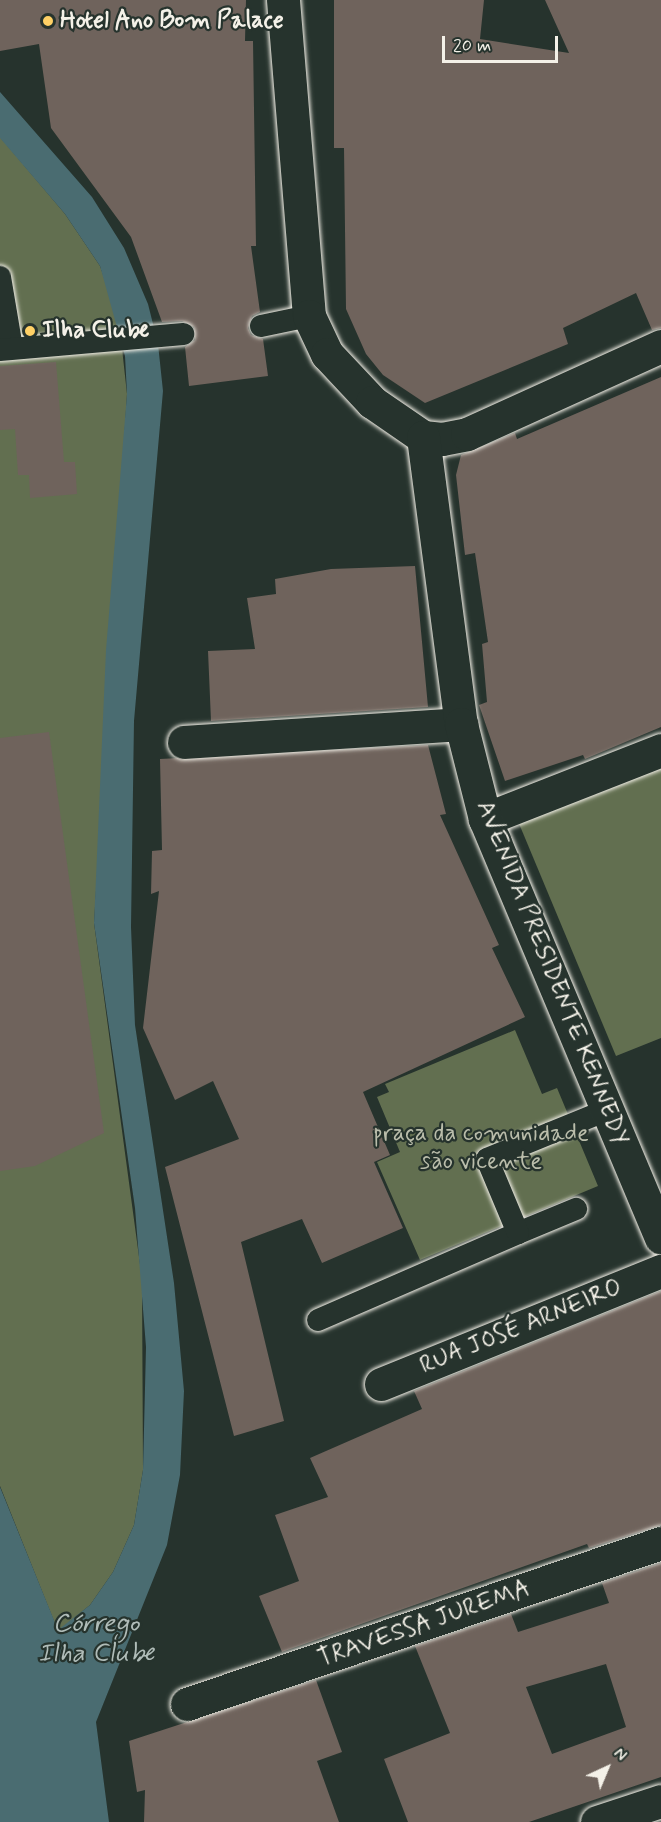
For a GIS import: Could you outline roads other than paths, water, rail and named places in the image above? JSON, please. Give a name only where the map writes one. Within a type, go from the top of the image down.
[{"type":"main road","points":[[283,0],[309,316],[317,338],[340,370],[372,402],[423,437],[442,440],[467,434],[661,346]]},
{"type":"main road","name":"AVENIDA PRESIDENTE KENNEDY","points":[[423,437],[461,724],[485,819],[661,1238]]},
{"type":"main road","points":[[184,742],[461,724]]},
{"type":"main road","points":[[485,819],[661,750]]},
{"type":"main road","name":"RUA JOSÉ ARNEIRO","points":[[381,1384],[661,1270]]},
{"type":"main road","name":"TRAVESSA JUREMA","points":[[187,1704],[661,1543]]},
{"type":"main road","points":[[597,1822],[661,1801]]},
{"type":"lane","points":[[0,277],[6,349],[183,334]]},
{"type":"lane","points":[[261,326],[309,316]]},
{"type":"lane","points":[[518,1233],[487,1159],[607,1110]]},
{"type":"lane","points":[[318,1320],[576,1209]]},
{"type":"water","name":"Córrego Ilha Clube","points":[[0,92],[92,197],[124,248],[148,304],[158,344],[163,391],[134,721],[131,927],[135,1025],[174,1283],[184,1391],[180,1475],[167,1545],[96,1722],[109,1822],[0,1822],[0,1487],[58,1630],[90,1605],[113,1572],[134,1525],[143,1470],[146,1347],[135,1208],[94,923],[106,650],[127,394],[125,356],[100,266],[65,214],[0,138]]},
{"type":"place","name":"Hotel Ano Bom Palace","points":[[48,21]]},
{"type":"place","name":"Ilha Clube","points":[[30,331]]},
{"type":"park label","name":"praça da comunidade são vicente","points":[[481,1148]]}]
